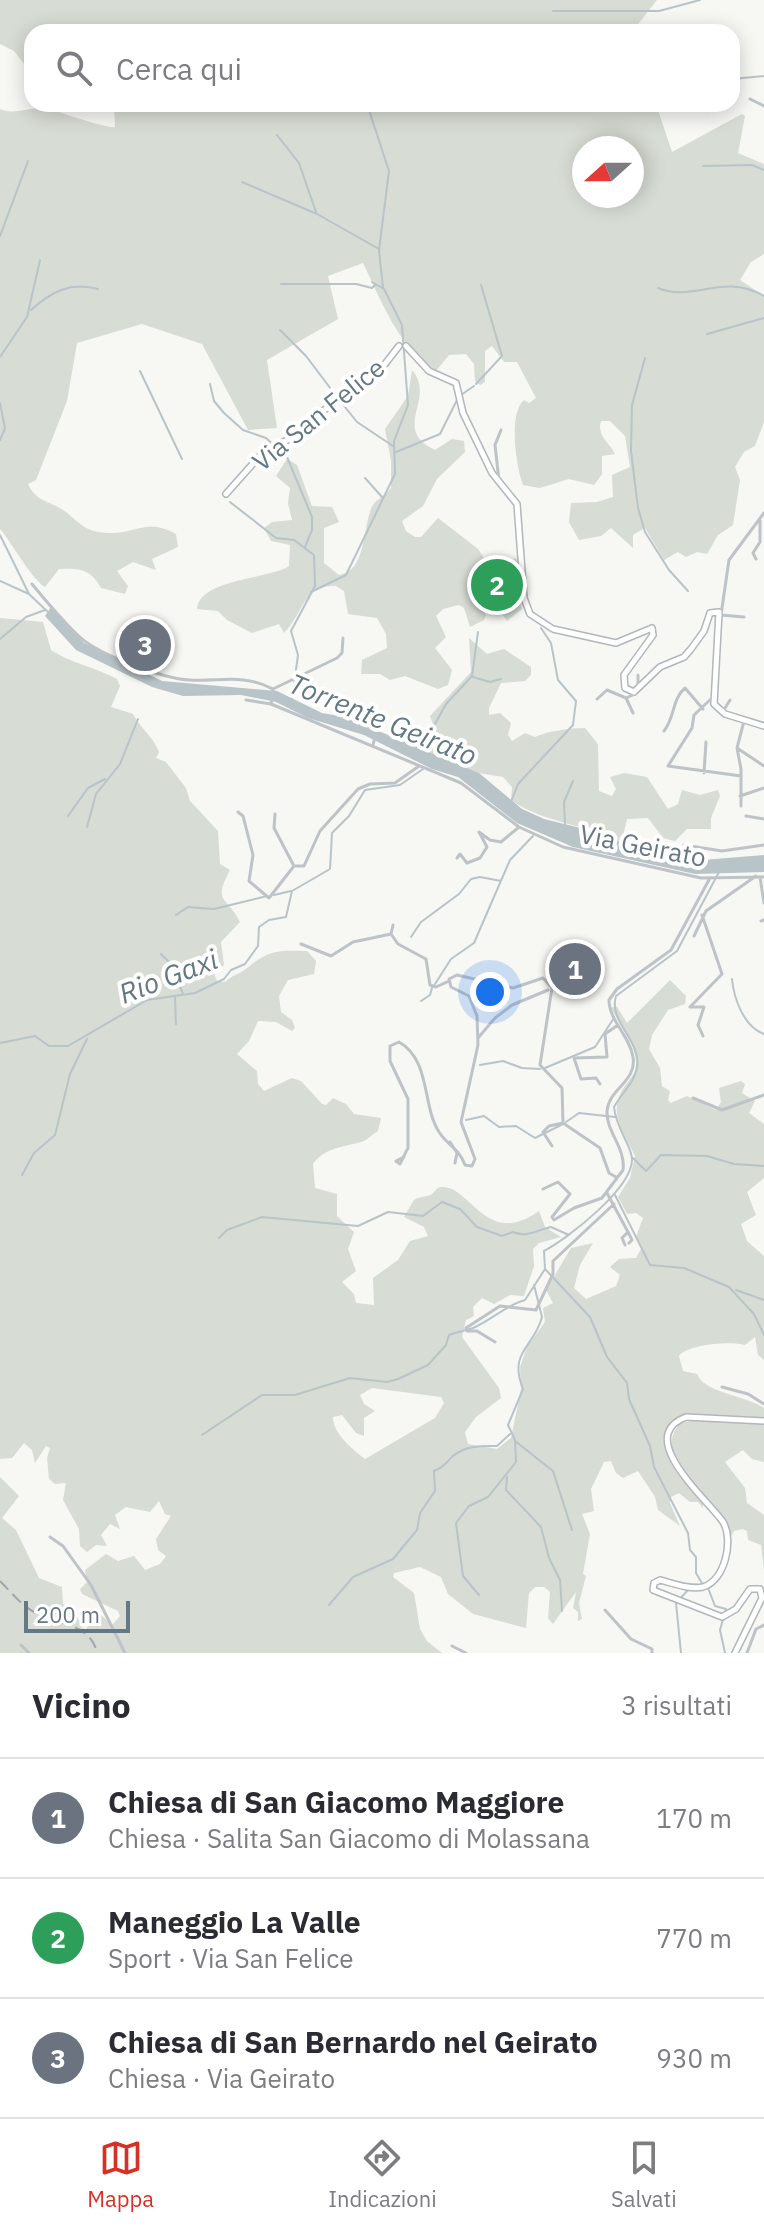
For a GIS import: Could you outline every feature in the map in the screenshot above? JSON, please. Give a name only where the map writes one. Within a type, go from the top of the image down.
[{"type":"street","points":[[750,99],[764,106]]},
{"type":"street","name":"Via San Felice","points":[[224,496],[265,450],[301,434],[403,346],[429,371],[452,379],[460,395],[463,413],[499,481],[517,504],[524,598],[530,614],[553,629],[607,642],[624,642],[652,628],[652,636],[642,645],[623,678],[626,690],[638,691]]},
{"type":"street","points":[[499,481],[495,445],[501,430]]},
{"type":"street","points":[[741,776],[668,766],[692,728],[694,715],[712,698],[729,560],[764,513]]},
{"type":"street","points":[[756,559],[753,553],[760,542],[760,520]]},
{"type":"street","points":[[32,584],[83,640],[155,674],[194,681],[219,677],[261,683],[273,689],[299,679],[340,656],[343,638]]},
{"type":"street","points":[[626,698],[638,691],[660,667],[684,657],[704,631],[711,612],[744,617]]},
{"type":"street","points":[[638,675],[638,686],[646,682]]},
{"type":"street","points":[[664,731],[674,718],[678,696],[683,688],[703,709]]},
{"type":"street","points":[[271,702],[273,689]]},
{"type":"street","points":[[597,699],[609,689],[626,698],[633,713]]},
{"type":"street","points":[[712,698],[722,713],[764,726]]},
{"type":"street","name":"Via Geirato","points":[[246,700],[271,702],[466,785],[519,827],[554,844],[593,856],[711,878],[760,877]]},
{"type":"street","points":[[722,713],[730,700]]},
{"type":"street","points":[[741,806],[737,748],[744,720]]},
{"type":"street","points":[[373,743],[379,728]]},
{"type":"street","points":[[704,773],[706,742]]},
{"type":"street","points":[[737,748],[764,766]]},
{"type":"street","points":[[238,812],[243,816],[245,835],[252,849],[249,881],[259,892],[272,897],[275,887],[294,866],[305,865],[320,831],[361,787],[395,783],[420,766]]},
{"type":"street","points":[[740,796],[764,788]]},
{"type":"street","points":[[275,814],[274,828],[288,860],[294,866]]},
{"type":"street","points":[[746,816],[764,819]]},
{"type":"street","points":[[457,858],[460,854],[467,863],[480,858],[487,847],[478,836],[479,832],[490,840],[501,842],[519,827]]},
{"type":"street","points":[[684,845],[722,851],[764,845]]},
{"type":"street","points":[[694,936],[702,915],[760,877],[764,903]]},
{"type":"street","points":[[543,1189],[558,1182],[570,1195],[553,1220],[608,1194],[616,1177],[622,1173],[624,1161],[607,1110],[611,1098],[632,1074],[634,1064],[632,1051],[610,1010],[611,997],[671,950],[711,878]]},
{"type":"street","points":[[702,915],[722,970],[720,978],[690,1005],[704,1007],[698,1025],[703,1036]]},
{"type":"street","points":[[393,925],[391,934],[398,944],[426,959],[430,985],[436,987],[457,975],[513,988],[543,978],[550,989],[539,1054],[540,1070],[562,1088],[563,1123]]},
{"type":"street","points":[[301,944],[331,956],[353,942],[391,934]]},
{"type":"street","points":[[478,1038],[507,1009],[575,979]]},
{"type":"street","points":[[404,1157],[408,1148],[409,1104],[388,1055],[395,1042],[407,1049],[426,1083],[437,1130],[458,1149],[465,1165],[474,1165],[461,1119],[478,1038],[475,1007],[466,993],[452,988],[449,981]]},
{"type":"street","points":[[600,1084],[596,1078],[581,1079],[574,1058],[607,1057],[605,1034],[618,1025]]},
{"type":"street","points":[[693,1098],[722,1110],[764,1095]]},
{"type":"street","points":[[552,1146],[543,1132],[549,1126],[563,1123],[602,1150],[609,1173],[616,1177]]},
{"type":"street","points":[[450,1142],[455,1152],[455,1163]]},
{"type":"street","points":[[608,1194],[613,1202],[628,1232],[632,1240],[627,1244],[622,1238],[628,1232]]},
{"type":"street","points":[[495,1342],[479,1332],[466,1329],[506,1306],[536,1310],[553,1275],[555,1259],[613,1202]]},
{"type":"street","points":[[722,1387],[748,1394],[764,1404]]},
{"type":"street","points":[[735,1653],[762,1598],[760,1589],[750,1589],[736,1609],[722,1617],[653,1590],[654,1583],[660,1580],[698,1588],[706,1586],[718,1576],[728,1543],[722,1522],[671,1458],[668,1440],[675,1424],[686,1417],[764,1421]]},
{"type":"street","points":[[50,1537],[63,1546],[91,1585],[125,1653]]},
{"type":"street","points":[[605,1610],[631,1639],[652,1649],[652,1653]]},
{"type":"street","points":[[747,1653],[753,1634],[764,1625]]},
{"type":"street","points":[[21,1645],[29,1653]]},
{"type":"street","points":[[453,1646],[466,1653]]},
{"type":"shaded area","points":[[0,0],[657,0],[638,24],[24,24],[24,64],[14,51],[0,44]]},
{"type":"shaded area","points":[[0,109],[59,112],[115,127],[114,112],[659,112],[672,152],[742,114],[745,116],[738,153],[764,164],[764,254],[751,262],[740,280],[764,296],[764,422],[755,446],[744,452],[735,467],[740,480],[733,525],[718,535],[707,554],[697,552],[686,557],[678,552],[664,560],[645,528],[633,535],[633,548],[611,528],[601,536],[579,540],[569,522],[571,503],[597,502],[613,497],[612,475],[630,467],[625,436],[610,421],[601,421],[602,435],[615,454],[602,456],[602,474],[594,485],[569,479],[540,488],[523,485],[516,453],[516,417],[524,400],[529,403],[536,398],[517,362],[504,362],[492,346],[485,351],[485,382],[480,385],[475,381],[474,364],[466,354],[449,355],[436,371],[401,337],[363,263],[328,276],[338,319],[267,360],[277,428],[248,430],[202,344],[142,324],[77,343],[67,401],[36,480],[28,484],[37,496],[91,530],[119,533],[157,527],[176,534],[178,547],[152,559],[156,570],[133,562],[117,571],[128,586],[125,594],[101,588],[89,573],[73,569],[59,569],[45,587],[0,529]]},
{"type":"shaded area","points":[[412,370],[420,392],[416,433],[422,442],[435,450],[452,439],[464,441],[465,452],[437,479],[423,506],[402,521],[406,531],[421,537],[438,518],[478,549],[484,558],[470,587],[486,615],[484,620],[470,627],[464,608],[459,605],[443,609],[436,616],[446,637],[435,648],[452,670],[448,685],[438,689],[405,676],[390,680],[380,674],[361,674],[362,660],[387,648],[386,634],[377,618],[348,614],[344,591],[336,586],[316,590],[304,602],[284,633],[279,624],[252,633],[227,620],[218,611],[197,609],[201,599],[210,591],[289,566],[290,545],[271,541],[264,528],[272,522],[292,520],[288,503],[290,488],[276,476],[287,459],[297,465],[312,506],[332,507],[339,522],[324,528],[324,563],[339,575],[355,565],[373,505],[391,488],[391,461],[385,429],[408,396]]},
{"type":"shaded area","points":[[516,558],[521,575],[513,581],[522,609],[507,621],[476,578]]},
{"type":"shaded area","name":"Torrente Geirato","points":[[51,607],[84,643],[162,681],[277,691],[322,713],[345,717],[479,773],[522,809],[544,819],[613,836],[622,845],[703,860],[764,855],[764,872],[695,874],[573,847],[517,823],[458,777],[432,769],[364,735],[308,718],[276,702],[241,695],[183,696],[152,687],[76,650],[45,616]]},
{"type":"shaded area","points":[[0,618],[43,622],[51,650],[117,679],[120,686],[111,707],[133,714],[156,746],[159,752],[156,758],[166,762],[186,788],[190,801],[218,831],[220,864],[230,870],[222,888],[223,899],[240,922],[221,942],[224,965],[214,973],[217,981],[225,982],[274,952],[307,951],[316,961],[314,974],[288,980],[279,996],[281,1012],[292,1020],[295,1028],[292,1031],[276,1022],[258,1021],[249,1041],[237,1054],[257,1071],[258,1084],[264,1091],[292,1078],[301,1081],[322,1104],[326,1105],[333,1098],[346,1104],[354,1114],[381,1118],[378,1131],[367,1139],[328,1151],[313,1164],[315,1188],[337,1194],[337,1216],[354,1232],[348,1249],[356,1271],[342,1282],[354,1294],[356,1303],[374,1305],[373,1278],[398,1260],[410,1241],[428,1236],[424,1227],[404,1217],[414,1200],[430,1195],[438,1188],[452,1189],[493,1220],[506,1223],[521,1221],[539,1211],[545,1227],[561,1237],[539,1243],[533,1249],[534,1266],[524,1296],[510,1295],[494,1304],[482,1298],[473,1307],[474,1316],[466,1320],[462,1337],[499,1388],[501,1398],[476,1417],[465,1432],[468,1444],[497,1449],[511,1438],[521,1389],[520,1367],[527,1347],[545,1322],[543,1308],[553,1303],[546,1290],[571,1248],[593,1243],[580,1265],[574,1288],[586,1299],[616,1286],[620,1275],[610,1267],[619,1259],[636,1258],[642,1247],[636,1237],[643,1218],[636,1213],[627,1214],[618,1197],[630,1178],[635,1156],[620,1125],[618,1101],[634,1073],[636,1057],[611,1007],[617,1007],[627,1023],[670,980],[686,996],[685,1004],[668,1010],[652,1035],[649,1049],[660,1068],[662,1086],[670,1091],[668,1100],[671,1103],[687,1096],[716,1110],[721,1102],[719,1088],[741,1081],[745,1084],[742,1093],[755,1101],[749,1113],[764,1124],[764,1178],[747,1192],[756,1215],[741,1224],[747,1241],[764,1256],[764,1360],[758,1355],[755,1337],[745,1345],[710,1344],[679,1356],[683,1371],[697,1374],[716,1390],[764,1408],[764,1418],[701,1415],[672,1422],[667,1446],[669,1457],[703,1504],[703,1508],[698,1502],[690,1502],[679,1493],[671,1497],[670,1503],[680,1526],[658,1510],[655,1497],[638,1471],[623,1478],[616,1473],[611,1461],[604,1462],[591,1489],[594,1511],[582,1514],[590,1534],[583,1574],[586,1576],[579,1603],[582,1619],[578,1621],[578,1612],[573,1608],[576,1592],[553,1624],[548,1618],[550,1592],[544,1587],[535,1587],[529,1593],[526,1628],[473,1614],[448,1594],[441,1577],[420,1567],[394,1573],[393,1577],[414,1593],[420,1629],[427,1641],[442,1653],[0,1653],[0,1477],[19,1496],[2,1518],[16,1530],[39,1578],[62,1587],[63,1604],[75,1611],[82,1628],[86,1629],[98,1612],[112,1625],[120,1616],[118,1611],[82,1594],[80,1589],[87,1582],[85,1570],[106,1554],[118,1561],[134,1556],[145,1570],[160,1564],[166,1556],[158,1550],[156,1539],[171,1516],[165,1514],[159,1501],[150,1512],[126,1507],[115,1515],[120,1529],[110,1524],[101,1535],[107,1546],[96,1545],[87,1552],[80,1546],[79,1529],[63,1500],[66,1483],[55,1484],[49,1479],[47,1458],[50,1448],[46,1446],[35,1463],[32,1450],[24,1443],[12,1458],[0,1459]],"holes":[[[372,1388],[441,1397],[444,1403],[435,1418],[365,1459],[344,1440],[334,1423],[333,1417],[342,1415],[356,1433],[364,1436],[364,1418],[375,1411],[364,1404],[360,1395]]]},
{"type":"shaded area","points":[[469,638],[487,654],[504,649],[531,667],[531,675],[525,681],[501,683],[489,708],[489,715],[500,713],[511,723],[508,735],[512,741],[525,733],[535,737],[560,730],[585,728],[598,744],[599,791],[612,796],[616,789],[610,777],[624,773],[647,777],[668,809],[678,804],[682,790],[700,795],[718,790],[720,796],[711,818],[711,829],[687,829],[675,841],[663,838],[648,818],[627,819],[621,845],[601,834],[524,808],[511,800],[512,787],[503,777],[479,773],[421,749],[434,727],[430,716],[471,672]]},
{"type":"shaded area","points":[[680,1423],[764,1423],[764,1462],[752,1459],[743,1450],[725,1462],[745,1488],[747,1503],[764,1515],[764,1570],[761,1545],[748,1540],[747,1531],[743,1529],[734,1531],[730,1538],[725,1523],[674,1461],[674,1432]]},
{"type":"waterway","points":[[553,11],[659,11],[700,0]]},
{"type":"waterway","points":[[740,78],[764,76]]},
{"type":"waterway","points":[[370,112],[389,171],[379,250],[383,288]]},
{"type":"waterway","points":[[277,135],[299,163],[316,212]]},
{"type":"waterway","points":[[0,236],[28,161]]},
{"type":"waterway","points":[[703,166],[752,165],[764,170]]},
{"type":"waterway","points":[[242,182],[317,214],[379,249]]},
{"type":"waterway","points":[[0,357],[27,317],[40,260]]},
{"type":"waterway","points":[[311,592],[346,575],[395,474],[394,441],[408,405],[402,325],[384,289],[372,282]]},
{"type":"waterway","points":[[281,284],[356,284],[372,288],[375,285]]},
{"type":"waterway","points":[[476,384],[502,356],[481,285]]},
{"type":"waterway","points":[[31,310],[46,298],[70,287],[98,289]]},
{"type":"waterway","points":[[658,288],[683,292],[735,287],[764,296]]},
{"type":"waterway","points":[[707,334],[764,318]]},
{"type":"waterway","points":[[280,330],[306,356],[337,397]]},
{"type":"waterway","points":[[645,358],[632,405],[631,451],[638,508],[645,532],[669,570],[688,591]]},
{"type":"waterway","points":[[140,371],[182,459]]},
{"type":"waterway","points":[[210,384],[214,401],[224,413],[243,430],[266,438],[287,457],[312,517],[312,530],[305,547]]},
{"type":"waterway","points":[[461,395],[474,386]]},
{"type":"waterway","points":[[396,452],[440,434],[457,400]]},
{"type":"waterway","points":[[341,402],[357,422],[393,446]]},
{"type":"waterway","points":[[0,403],[5,428],[0,440]]},
{"type":"waterway","points":[[365,478],[382,497]]},
{"type":"waterway","points":[[230,502],[276,538],[294,540],[314,555],[315,586],[291,631],[298,655],[292,699]]},
{"type":"waterway","points":[[0,535],[29,594]]},
{"type":"waterway","name":"Torrente Geirato","points":[[0,581],[29,594],[49,613]]},
{"type":"waterway","points":[[0,639],[26,617],[45,610]]},
{"type":"waterway","points":[[511,802],[518,784],[573,725],[576,701],[558,680],[551,643],[541,628]]},
{"type":"waterway","points":[[420,751],[446,704],[472,676],[478,632]]},
{"type":"waterway","points":[[473,677],[490,682],[501,679]]},
{"type":"waterway","points":[[87,827],[96,794],[120,764],[138,719]]},
{"type":"waterway","name":"Rio Gaxi","points":[[0,1043],[35,1036],[49,1046],[68,1046],[147,1000],[195,993],[224,979],[231,970],[245,964],[258,946],[259,927],[269,920],[286,917],[292,891],[330,869],[332,833],[349,816],[365,790],[400,785],[423,769]]},
{"type":"waterway","points":[[68,816],[88,788],[105,779]]},
{"type":"waterway","points":[[565,825],[564,802],[573,781]]},
{"type":"waterway","points":[[435,984],[451,959],[474,943],[510,860],[533,836]]},
{"type":"waterway","points":[[703,1585],[696,1573],[696,1557],[690,1550],[688,1533],[654,1467],[650,1446],[629,1399],[627,1383],[607,1357],[590,1317],[545,1269],[544,1251],[568,1236],[611,1198],[629,1171],[631,1154],[614,1107],[633,1079],[637,1058],[620,1023],[616,996],[677,951],[719,872]]},
{"type":"waterway","points":[[411,937],[421,922],[459,894],[471,879],[480,877],[501,881]]},
{"type":"waterway","points":[[274,895],[291,891]]},
{"type":"waterway","points":[[176,915],[188,907],[214,909],[267,896]]},
{"type":"waterway","points":[[161,954],[170,963],[183,994]]},
{"type":"waterway","points":[[732,979],[741,1011],[751,1025],[764,1034]]},
{"type":"waterway","points":[[421,1001],[430,995],[432,988]]},
{"type":"waterway","points":[[175,998],[176,1024]]},
{"type":"waterway","points":[[545,1068],[595,1047],[614,1018]]},
{"type":"waterway","points":[[22,1175],[34,1153],[55,1135],[70,1074],[87,1039]]},
{"type":"waterway","points":[[480,1065],[503,1061],[522,1068],[540,1069]]},
{"type":"waterway","points":[[566,1122],[579,1113],[615,1117]]},
{"type":"waterway","points":[[466,1120],[484,1116],[499,1127],[516,1126],[535,1138],[563,1124]]},
{"type":"waterway","points":[[633,1158],[646,1171],[661,1155],[707,1156],[734,1164],[764,1166]]},
{"type":"waterway","points":[[615,1195],[650,1265],[684,1268],[729,1287],[754,1314],[764,1335]]},
{"type":"waterway","points":[[219,1238],[227,1230],[262,1217],[358,1226],[388,1212],[423,1216],[442,1202],[460,1209],[477,1227],[502,1236],[513,1232],[527,1234],[551,1227],[569,1235]]},
{"type":"waterway","points":[[202,1435],[262,1395],[295,1395],[350,1378],[387,1382],[428,1365],[446,1345],[449,1335],[473,1328],[525,1300],[545,1269]]},
{"type":"waterway","points":[[479,1595],[463,1576],[456,1523],[469,1506],[488,1497],[516,1462],[515,1440],[508,1425],[523,1389],[519,1376],[520,1358],[542,1317],[534,1285]]},
{"type":"waterway","points":[[736,1290],[764,1300]]},
{"type":"waterway","points":[[329,1605],[353,1577],[393,1559],[417,1530],[420,1513],[435,1491],[434,1471],[463,1450],[497,1446],[510,1434]]},
{"type":"waterway","points":[[515,1441],[553,1471],[572,1530]]},
{"type":"waterway","points":[[507,1477],[506,1490],[541,1527],[549,1558],[560,1580],[562,1611]]},
{"type":"waterway","points":[[708,1588],[715,1606],[726,1609],[720,1630],[725,1653]]},
{"type":"waterway","points":[[681,1653],[676,1603],[688,1590]]},
{"type":"railway","points":[[0,1581],[34,1612],[80,1630],[88,1636],[97,1653]]},
{"type":"place","name":"Maneggio La Valle","points":[[497,585]]},
{"type":"place","name":"Chiesa di San Bernardo nel Geirato","points":[[145,645]]},
{"type":"place","name":"Chiesa di San Giacomo Maggiore","points":[[575,969]]}]
